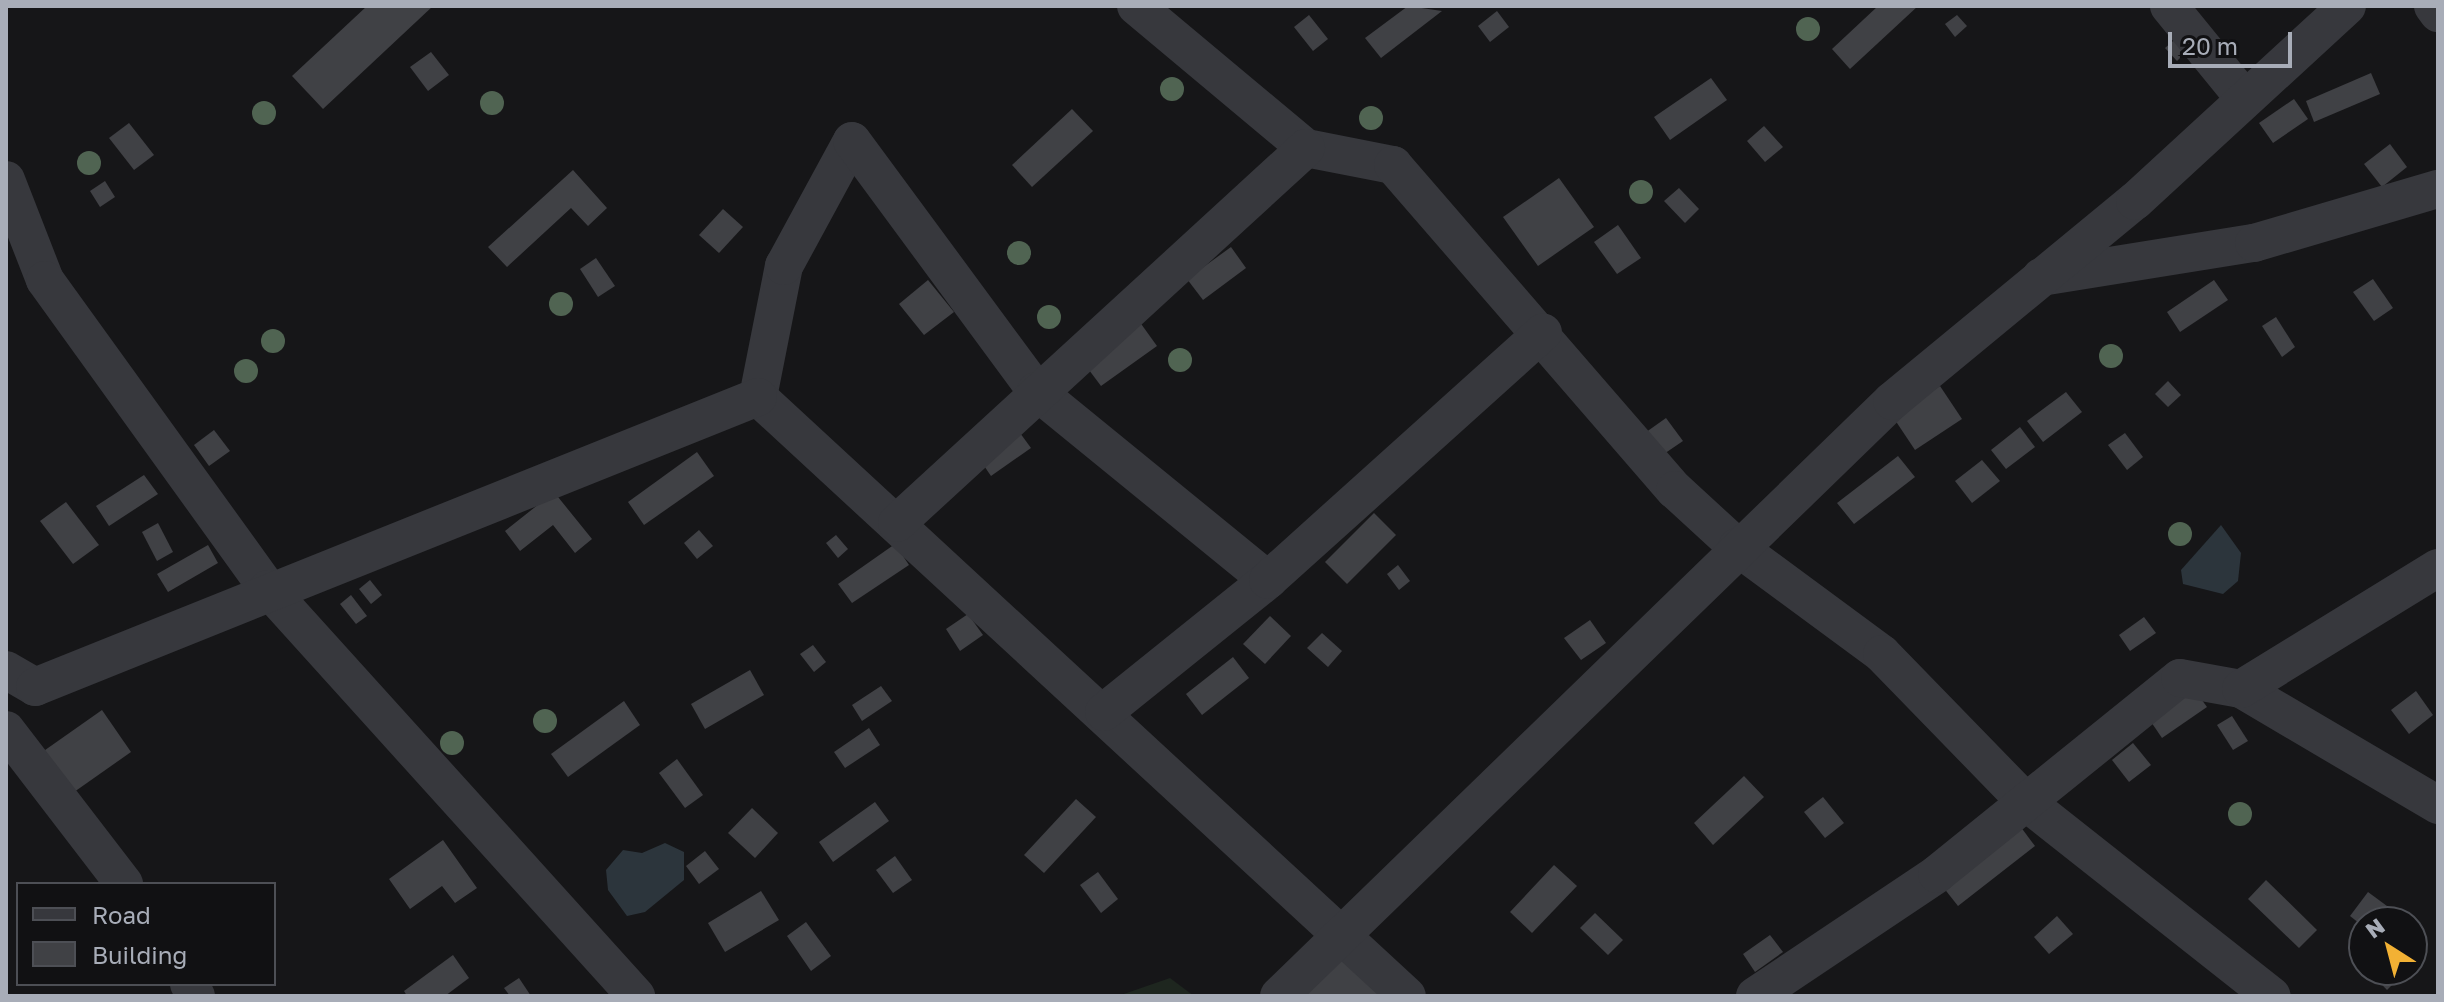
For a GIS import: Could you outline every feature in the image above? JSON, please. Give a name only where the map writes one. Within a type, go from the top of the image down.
[{"type":"street","points":[[1136,6],[1306,148],[1393,165],[1543,332],[1675,490],[1737,547],[1882,654],[2026,802],[2266,994]]},
{"type":"street","points":[[2169,6],[2244,98]]},
{"type":"street","points":[[1279,996],[1439,848],[1737,547],[2034,278],[2135,201],[2347,6]]},
{"type":"street","points":[[2433,6],[2438,13]]},
{"type":"street","points":[[758,397],[784,266],[852,141],[1036,391],[1268,580]]},
{"type":"street","points":[[897,523],[1036,391],[1306,148]]},
{"type":"street","points":[[6,180],[45,280],[268,589],[636,996]]},
{"type":"street","points":[[2034,278],[2254,243],[2438,189]]},
{"type":"street","points":[[1104,712],[1268,580],[1543,332]]},
{"type":"street","points":[[6,670],[35,687],[268,589],[758,397]]},
{"type":"street","points":[[758,397],[1344,933],[1407,996]]},
{"type":"street","points":[[2241,689],[2438,568]]},
{"type":"street","points":[[1755,996],[1937,874],[2180,678],[2241,689],[2438,805]]},
{"type":"street","points":[[6,730],[122,882]]},
{"type":"shaded area","points":[[2221,525],[2241,553],[2238,581],[2223,594],[2183,584],[2181,570]]},
{"type":"shaded area","points":[[665,843],[684,852],[684,880],[645,912],[627,916],[608,890],[606,870],[623,850],[642,853]]},
{"type":"shaded area","points":[[1170,978],[1194,996],[1118,996]]},
{"type":"building","points":[[367,6],[433,6],[323,109],[292,76]]},
{"type":"building","points":[[1408,6],[1442,11],[1381,58],[1365,38]]},
{"type":"building","points":[[1878,6],[1918,6],[1850,69],[1832,49]]},
{"type":"building","points":[[1497,11],[1509,27],[1490,42],[1478,26]]},
{"type":"building","points":[[1309,15],[1328,39],[1313,51],[1294,27]]},
{"type":"building","points":[[1957,15],[1967,26],[1955,37],[1945,24]]},
{"type":"building","points":[[2180,35],[2191,47],[2177,61],[2165,48]]},
{"type":"building","points":[[431,52],[449,75],[428,91],[410,67]]},
{"type":"building","points":[[2371,73],[2380,94],[2314,122],[2306,101]]},
{"type":"building","points":[[1711,78],[1727,100],[1670,140],[1654,117]]},
{"type":"building","points":[[2294,99],[2308,119],[2273,143],[2259,123]]},
{"type":"building","points":[[1072,109],[1093,131],[1032,187],[1012,165]]},
{"type":"building","points":[[129,123],[154,155],[134,170],[109,138]]},
{"type":"building","points":[[1764,126],[1783,147],[1765,162],[1747,141]]},
{"type":"building","points":[[2390,144],[2407,167],[2382,187],[2364,164]]},
{"type":"building","points":[[573,170],[607,208],[588,226],[571,208],[507,267],[488,247]]},
{"type":"building","points":[[1559,178],[1594,227],[1538,266],[1503,217]]},
{"type":"building","points":[[105,181],[115,197],[100,207],[90,191]]},
{"type":"building","points":[[1679,188],[1699,209],[1685,223],[1664,201]]},
{"type":"building","points":[[723,209],[743,227],[719,253],[699,235]]},
{"type":"building","points":[[1618,225],[1641,258],[1617,274],[1594,242]]},
{"type":"building","points":[[1231,247],[1246,268],[1203,300],[1187,279]]},
{"type":"building","points":[[596,258],[615,286],[598,297],[580,269]]},
{"type":"building","points":[[2373,279],[2393,308],[2374,321],[2353,292]]},
{"type":"building","points":[[928,280],[954,312],[924,335],[899,304]]},
{"type":"building","points":[[2214,280],[2228,300],[2180,332],[2167,312]]},
{"type":"building","points":[[2276,317],[2295,347],[2282,357],[2262,326]]},
{"type":"building","points":[[1139,321],[1157,346],[1101,386],[1083,362]]},
{"type":"building","points":[[2168,381],[2181,395],[2168,407],[2155,394]]},
{"type":"building","points":[[1940,386],[1962,419],[1915,450],[1893,417]]},
{"type":"building","points":[[2066,392],[2082,412],[2043,442],[2027,421]]},
{"type":"building","points":[[1666,418],[1683,441],[1658,458],[1642,435]]},
{"type":"building","points":[[1015,426],[1031,448],[991,476],[976,454]]},
{"type":"building","points":[[2020,427],[2035,447],[2006,469],[1991,450]]},
{"type":"building","points":[[214,430],[230,451],[209,466],[194,445]]},
{"type":"building","points":[[2125,433],[2143,457],[2127,470],[2108,445]]},
{"type":"building","points":[[697,452],[714,476],[644,525],[628,502]]},
{"type":"building","points":[[1898,456],[1915,477],[1854,524],[1837,503]]},
{"type":"building","points":[[1982,460],[2000,481],[1972,503],[1955,481]]},
{"type":"building","points":[[144,475],[158,494],[109,526],[96,506]]},
{"type":"building","points":[[554,492],[592,539],[575,553],[553,525],[520,551],[505,531]]},
{"type":"building","points":[[66,502],[99,545],[73,564],[40,521]]},
{"type":"building","points":[[1374,513],[1396,535],[1347,584],[1325,562]]},
{"type":"building","points":[[158,523],[173,552],[157,561],[142,532]]},
{"type":"building","points":[[699,530],[713,546],[697,559],[684,543]]},
{"type":"building","points":[[836,535],[848,549],[838,558],[826,543]]},
{"type":"building","points":[[895,544],[909,565],[852,603],[838,584]]},
{"type":"building","points":[[208,545],[218,563],[168,592],[157,574]]},
{"type":"building","points":[[1398,565],[1410,581],[1399,590],[1387,574]]},
{"type":"building","points":[[370,580],[382,595],[371,604],[359,589]]},
{"type":"building","points":[[351,595],[367,616],[356,624],[340,604]]},
{"type":"building","points":[[968,614],[983,635],[960,651],[946,629]]},
{"type":"building","points":[[1270,616],[1291,636],[1265,664],[1243,644]]},
{"type":"building","points":[[2144,617],[2156,633],[2130,651],[2119,635]]},
{"type":"building","points":[[1590,620],[1606,643],[1581,660],[1564,638]]},
{"type":"building","points":[[1322,633],[1342,651],[1328,667],[1307,648]]},
{"type":"building","points":[[813,645],[826,662],[814,672],[800,654]]},
{"type":"building","points":[[1233,657],[1249,678],[1202,715],[1186,694]]},
{"type":"building","points":[[750,670],[764,695],[705,729],[691,704]]},
{"type":"building","points":[[2191,685],[2207,707],[2162,738],[2147,716]]},
{"type":"building","points":[[881,686],[892,701],[862,721],[852,705]]},
{"type":"building","points":[[2416,691],[2433,715],[2409,734],[2391,710]]},
{"type":"building","points":[[624,701],[640,725],[568,777],[551,754]]},
{"type":"building","points":[[102,710],[131,752],[67,797],[38,755]]},
{"type":"building","points":[[2232,716],[2248,741],[2233,750],[2217,725]]},
{"type":"building","points":[[869,728],[880,745],[845,768],[834,752]]},
{"type":"building","points":[[2133,743],[2151,765],[2129,782],[2112,760]]},
{"type":"building","points":[[677,759],[703,795],[685,808],[659,773]]},
{"type":"building","points":[[1744,776],[1764,797],[1713,845],[1694,823]]},
{"type":"building","points":[[1823,797],[1844,823],[1825,838],[1804,812]]},
{"type":"building","points":[[1076,799],[1096,817],[1044,873],[1024,855]]},
{"type":"building","points":[[875,802],[889,821],[833,862],[819,842]]},
{"type":"building","points":[[752,808],[778,833],[755,858],[728,833]]},
{"type":"building","points":[[2020,826],[2035,846],[1958,906],[1943,887]]},
{"type":"building","points":[[443,840],[477,888],[455,903],[442,886],[410,909],[389,879]]},
{"type":"building","points":[[705,851],[719,869],[699,884],[686,866]]},
{"type":"building","points":[[895,856],[912,880],[893,893],[876,870]]},
{"type":"building","points":[[1554,865],[1577,886],[1532,933],[1510,912]]},
{"type":"building","points":[[1098,872],[1118,899],[1101,913],[1080,885]]},
{"type":"building","points":[[2266,880],[2317,930],[2299,948],[2248,899]]},
{"type":"building","points":[[761,891],[779,920],[725,952],[708,923]]},
{"type":"building","points":[[2368,892],[2387,906],[2358,906]]},
{"type":"building","points":[[1595,913],[1623,940],[1608,955],[1580,928]]},
{"type":"building","points":[[2057,916],[2073,934],[2049,954],[2034,937]]},
{"type":"building","points":[[806,922],[831,956],[811,971],[787,936]]},
{"type":"building","points":[[1770,935],[1783,952],[1755,972],[1743,954]]},
{"type":"building","points":[[453,955],[469,978],[445,996],[407,996],[404,991]]},
{"type":"building","points":[[1339,958],[1381,996],[1304,996]]},
{"type":"building","points":[[519,978],[531,996],[510,996],[504,988]]}]
